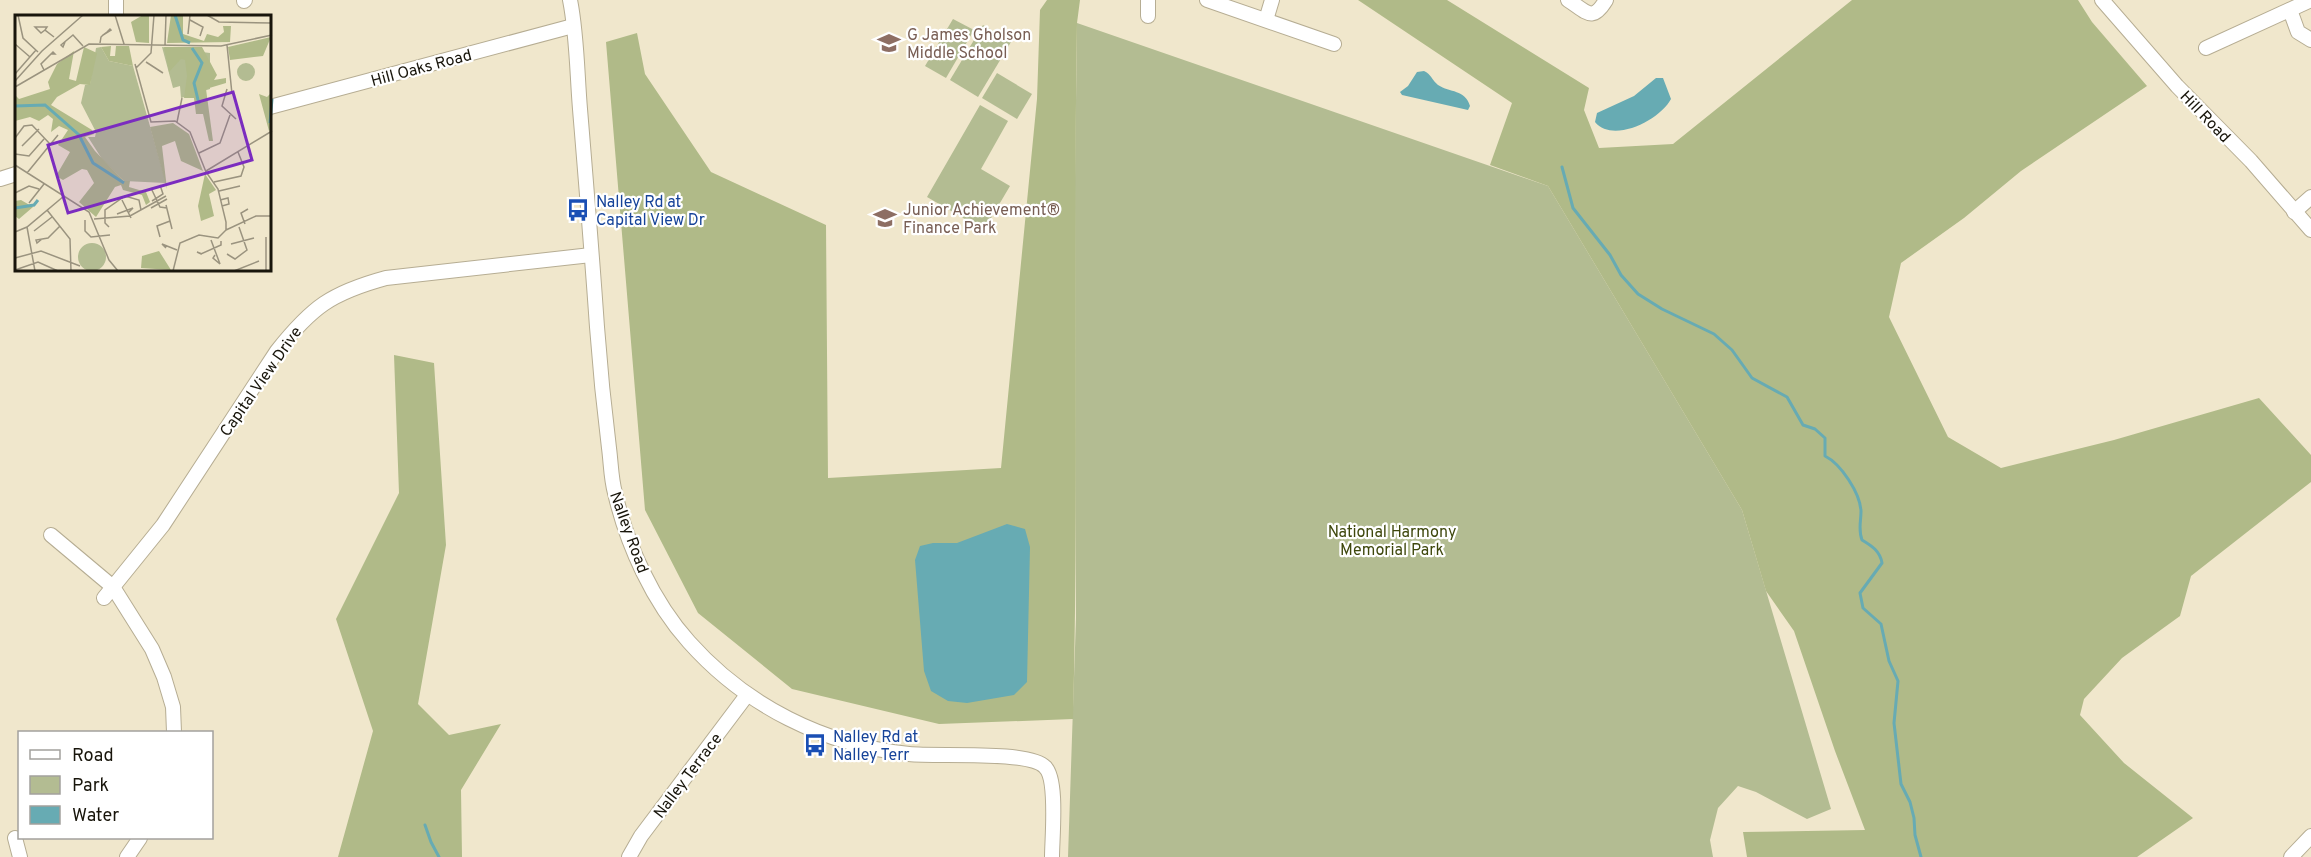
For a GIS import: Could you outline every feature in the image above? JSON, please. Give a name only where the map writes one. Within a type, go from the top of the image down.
[{"type":"street","name":"Nalley Road","points":[[570,0],[604,407],[614,492],[645,574],[675,626],[706,661],[747,694],[788,720],[808,729],[875,748],[914,754],[1014,757],[1033,760],[1046,767],[1052,784],[1052,857]]},
{"type":"street","points":[[1148,0],[1148,16]]},
{"type":"street","points":[[1207,0],[1334,44]]},
{"type":"street","points":[[1266,20],[1272,0]]},
{"type":"street","points":[[1568,0],[1590,14],[1595,14],[1599,12],[1606,0]]},
{"type":"street","name":"Hill Road","points":[[2102,0],[2177,86],[2251,161],[2311,230]]},
{"type":"street","points":[[2206,48],[2311,0]]},
{"type":"street","points":[[2290,10],[2298,32],[2311,40]]},
{"type":"street","name":"Hill Oaks Road","points":[[272,107],[573,26]]},
{"type":"street","points":[[0,179],[15,174]]},
{"type":"street","points":[[2294,212],[2311,197]]},
{"type":"street","name":"Capital View Drive","points":[[109,593],[163,525],[277,351],[297,326],[315,309],[354,286],[386,278],[591,255]]},
{"type":"street","points":[[51,535],[109,593],[153,649],[172,707],[174,731]]},
{"type":"street","name":"Nalley Terrace","points":[[629,857],[641,836],[747,694]]},
{"type":"street","points":[[2290,857],[2311,836]]},
{"type":"street","points":[[15,838],[20,857]]},
{"type":"street","points":[[127,857],[139,839]]},
{"type":"green space","points":[[1047,0],[1080,0],[1077,23],[1076,110],[1076,545],[1073,719],[939,724],[792,689],[698,613],[645,510],[606,42],[637,33],[645,74],[711,172],[826,225],[828,478],[1001,468],[1037,99],[1040,10]]},
{"type":"green space","points":[[1358,0],[1447,0],[1589,88],[1584,110],[1599,148],[1673,144],[1852,0],[2078,0],[2092,22],[2147,86],[2021,171],[1964,218],[1901,263],[1889,317],[1948,437],[2001,468],[2114,440],[2259,398],[2311,455],[2311,482],[2191,576],[2180,616],[2122,658],[2084,699],[2080,715],[2124,763],[2193,818],[2137,857],[1747,857],[1743,832],[1865,830],[1794,631],[1766,591],[1742,510],[1548,186],[1490,165],[1512,103]]},
{"type":"green space","points":[[953,19],[974,30],[946,78],[925,66]]},
{"type":"green space","name":"National Harmony Memorial Park","points":[[1077,23],[1548,186],[1742,510],[1831,809],[1807,819],[1756,792],[1738,786],[1718,808],[1710,840],[1713,857],[1068,857],[1076,618]]},
{"type":"green space","points":[[983,25],[1011,42],[978,97],[950,80]]},
{"type":"green space","points":[[997,73],[1032,94],[1017,119],[982,98]]},
{"type":"green space","points":[[980,105],[1008,121],[981,169],[1010,186],[984,230],[927,197]]},
{"type":"green space","points":[[394,355],[434,363],[446,545],[418,704],[449,735],[501,724],[461,790],[462,857],[338,857],[373,731],[336,619],[399,493]]},
{"type":"water","points":[[1424,71],[1438,85],[1465,97],[1470,106],[1468,110],[1402,95],[1400,92],[1408,86],[1417,72]]},
{"type":"water","points":[[1656,78],[1663,78],[1671,99],[1657,115],[1636,127],[1624,130],[1613,131],[1595,122],[1597,113],[1634,96]]},
{"type":"water","points":[[1007,524],[1025,529],[1030,547],[1027,682],[1014,695],[967,703],[948,701],[931,691],[924,671],[915,560],[920,546],[933,543],[957,543]]},
{"type":"waterway","points":[[1562,167],[1573,208],[1610,255],[1621,275],[1638,294],[1662,309],[1714,334],[1732,350],[1752,378],[1787,397],[1803,425],[1815,429],[1825,438],[1825,456],[1837,465],[1853,488],[1860,504],[1862,540],[1877,552],[1882,563],[1860,593],[1863,608],[1881,624],[1889,661],[1898,681],[1894,723],[1901,784],[1910,802],[1921,857]]},
{"type":"waterway","points":[[425,825],[439,857]]},
{"type":"place","name":"G James Gholson Middle School","points":[[889,43]]},
{"type":"place","name":"Nalley Rd at Capital View Dr","points":[[578,210]]},
{"type":"place","name":"Junior Achievement® Finance Park","points":[[885,218]]},
{"type":"place","name":"Nalley Rd at Nalley Terr","points":[[815,745]]}]
